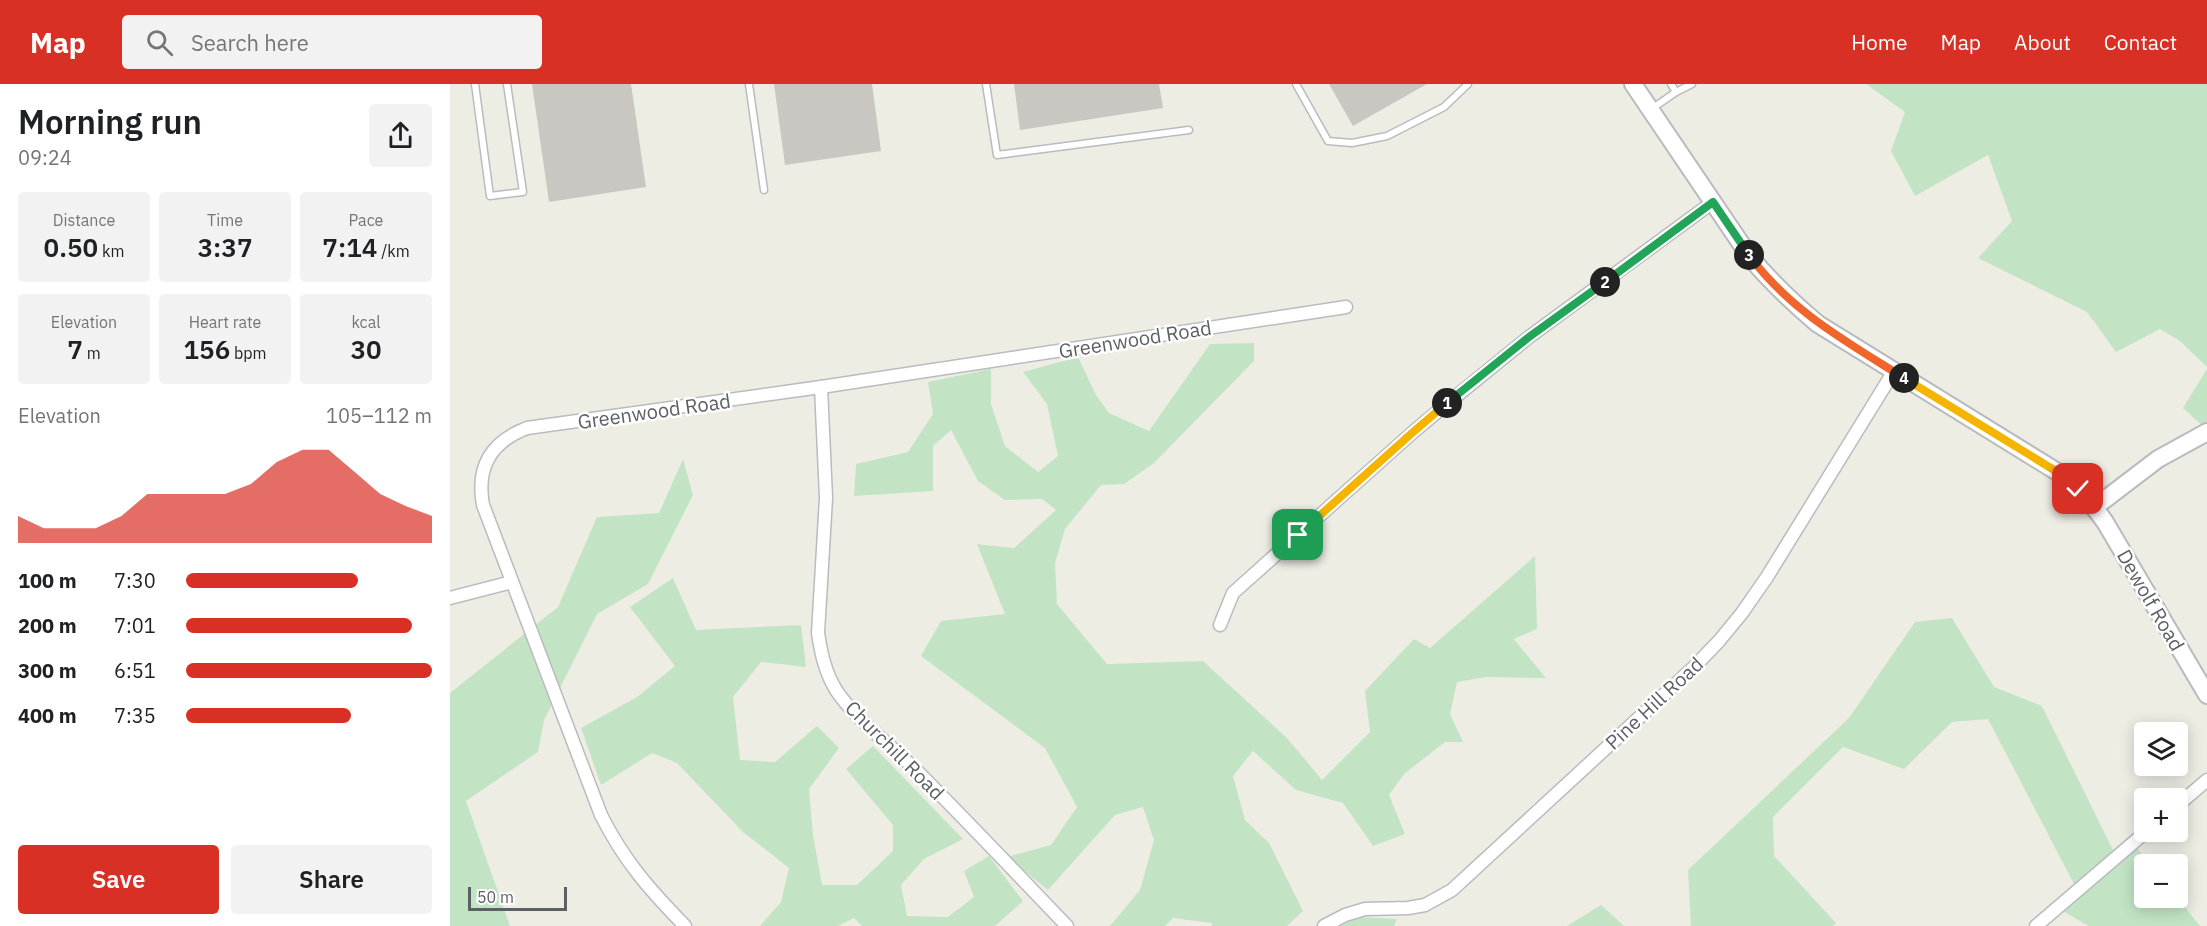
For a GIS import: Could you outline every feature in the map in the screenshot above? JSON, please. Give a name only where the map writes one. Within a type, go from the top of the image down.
[{"type":"main road","name":"Dewolf Road","points":[[1633,84],[1750,257],[1793,304],[1818,324],[2059,473],[2095,507],[2207,695]]},
{"type":"main road","points":[[2095,507],[2158,459],[2207,432]]},
{"type":"street","points":[[1220,625],[1233,593],[1412,433],[1529,337],[1713,202]]},
{"type":"street","name":"Greenwood Road","points":[[685,926],[628,864],[613,840],[601,815],[512,582],[483,505],[481,492],[481,478],[485,464],[502,441],[527,428],[821,387],[1346,307]]},
{"type":"street","name":"Pine Hill Road","points":[[1324,926],[1345,915],[1365,909],[1408,908],[1425,904],[1452,890],[1694,667],[1742,613],[1894,371]]},
{"type":"street","name":"Churchill Road","points":[[821,387],[825,498],[818,633],[820,652],[826,671],[848,705],[920,774],[1067,926]]},
{"type":"street","points":[[450,598],[512,582]]},
{"type":"street","points":[[2188,796],[2207,780]]},
{"type":"street","points":[[2036,926],[2134,842]]},
{"type":"lane","points":[[475,84],[490,196],[523,192],[507,84]]},
{"type":"lane","points":[[749,84],[764,190]]},
{"type":"lane","points":[[986,84],[997,155],[1190,130]]},
{"type":"lane","points":[[1296,84],[1328,141],[1352,143],[1387,136],[1444,107],[1468,84]]},
{"type":"lane","points":[[1671,84],[1676,92]]},
{"type":"lane","points":[[1652,112],[1676,92],[1692,84]]},
{"type":"green space","points":[[1866,84],[2207,84],[2207,367],[2180,341],[2160,329],[2116,352],[2087,312],[1978,258],[2012,221],[1988,155],[1915,196],[1891,151],[1905,112]]},
{"type":"green space","points":[[1254,343],[1254,361],[1154,463],[1124,484],[1101,485],[1065,529],[1055,563],[1057,604],[1107,664],[1203,661],[1287,738],[1322,780],[1370,732],[1365,691],[1414,639],[1430,648],[1535,556],[1537,629],[1514,639],[1546,678],[1487,677],[1457,682],[1450,714],[1463,742],[1445,742],[1404,774],[1389,795],[1405,834],[1373,846],[1343,803],[1296,790],[1253,751],[1233,776],[1245,820],[1269,843],[1303,911],[1287,926],[1212,926],[1212,923],[1173,918],[1165,926],[1110,926],[1140,890],[1154,840],[1143,807],[1115,815],[1048,890],[1007,857],[1051,845],[1077,807],[1045,748],[921,656],[941,621],[1005,614],[977,544],[1014,548],[1056,510],[1042,499],[1005,500],[978,481],[951,430],[933,446],[933,491],[854,496],[856,464],[908,452],[933,414],[928,382],[991,369],[991,404],[1005,446],[1038,472],[1058,456],[1047,404],[1023,372],[1078,357],[1096,395],[1109,413],[1149,431],[1210,344]]},
{"type":"green space","points":[[2207,369],[2207,430],[2183,408]]},
{"type":"green space","points":[[683,459],[693,495],[648,584],[597,614],[544,720],[538,752],[466,801],[510,926],[450,926],[450,693],[558,607],[597,517],[659,513]]},
{"type":"green space","points":[[673,578],[696,630],[801,625],[806,667],[761,662],[733,697],[740,760],[775,762],[817,726],[839,748],[809,789],[813,835],[822,885],[857,885],[893,851],[893,825],[846,769],[873,746],[963,839],[924,859],[901,885],[907,916],[948,917],[974,897],[964,871],[989,856],[1023,901],[995,926],[862,926],[854,918],[838,926],[760,926],[781,902],[789,868],[743,832],[677,763],[652,753],[601,785],[581,728],[637,697],[675,666],[630,607]]},
{"type":"green space","points":[[1952,618],[1994,687],[2042,706],[2113,850],[2128,837],[2142,854],[2134,854],[2134,908],[2186,908],[2200,926],[2089,926],[2050,904],[2075,886],[1988,719],[1952,722],[1904,769],[1843,747],[1773,817],[1774,856],[1836,923],[1833,926],[1691,926],[1688,870],[1849,718],[1915,622]]},
{"type":"green space","points":[[1601,905],[1624,926],[1567,926]]},
{"type":"green space","points":[[1357,917],[1397,919],[1394,926],[1341,926]]},
{"type":"building","points":[[532,84],[631,84],[646,187],[549,202]]},
{"type":"building","points":[[774,84],[872,84],[881,151],[785,165]]},
{"type":"building","points":[[1014,84],[1159,84],[1163,108],[1020,130]]},
{"type":"building","points":[[1329,84],[1427,84],[1353,126]]},
{"type":"route","points":[[1298,535],[1412,433],[1529,337],[1713,202],[1750,257],[1771,282],[1818,324],[2059,473],[2078,489]]}]
